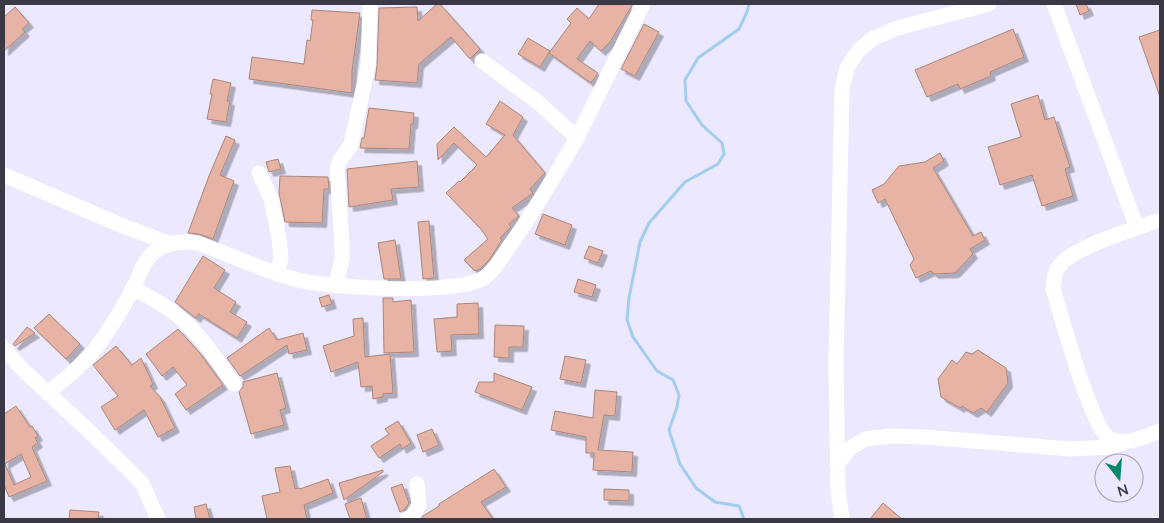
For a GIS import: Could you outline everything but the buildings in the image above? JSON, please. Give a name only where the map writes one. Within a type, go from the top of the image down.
[{"type":"street","points":[[336,285],[342,259],[337,169],[340,160],[350,145],[368,66],[370,4]]},
{"type":"street","points":[[47,393],[66,379],[87,358],[103,338],[134,288],[149,258],[157,250],[171,244],[198,243],[277,274],[300,280],[336,285],[390,289],[432,288],[470,284],[485,278],[530,217],[577,138],[643,4]]},
{"type":"street","points":[[842,519],[838,490],[836,362],[842,90],[847,68],[858,52],[872,38],[897,28],[989,4]]},
{"type":"street","points":[[1054,4],[1137,228]]},
{"type":"street","points":[[482,61],[539,103],[577,138]]},
{"type":"street","points":[[258,173],[271,198],[279,238],[281,258],[277,274]]},
{"type":"street","points":[[4,175],[144,235],[171,244]]},
{"type":"street","points":[[1127,442],[1108,438],[1101,430],[1094,415],[1053,289],[1054,277],[1061,264],[1088,247],[1160,220]]},
{"type":"street","points":[[134,288],[167,307],[188,324],[234,384]]},
{"type":"street","points":[[4,348],[47,393],[142,483],[158,519]]},
{"type":"street","points":[[838,466],[849,449],[865,439],[890,436],[925,437],[1070,449],[1109,447],[1160,432]]},
{"type":"street","points":[[407,519],[412,516],[419,506],[417,484]]},
{"type":"waterway","points":[[744,519],[739,506],[715,502],[696,488],[680,464],[669,430],[679,395],[673,380],[657,371],[633,337],[627,320],[629,298],[640,242],[649,223],[685,182],[718,164],[724,154],[722,143],[702,125],[686,101],[685,80],[698,58],[739,29],[749,4]]}]
